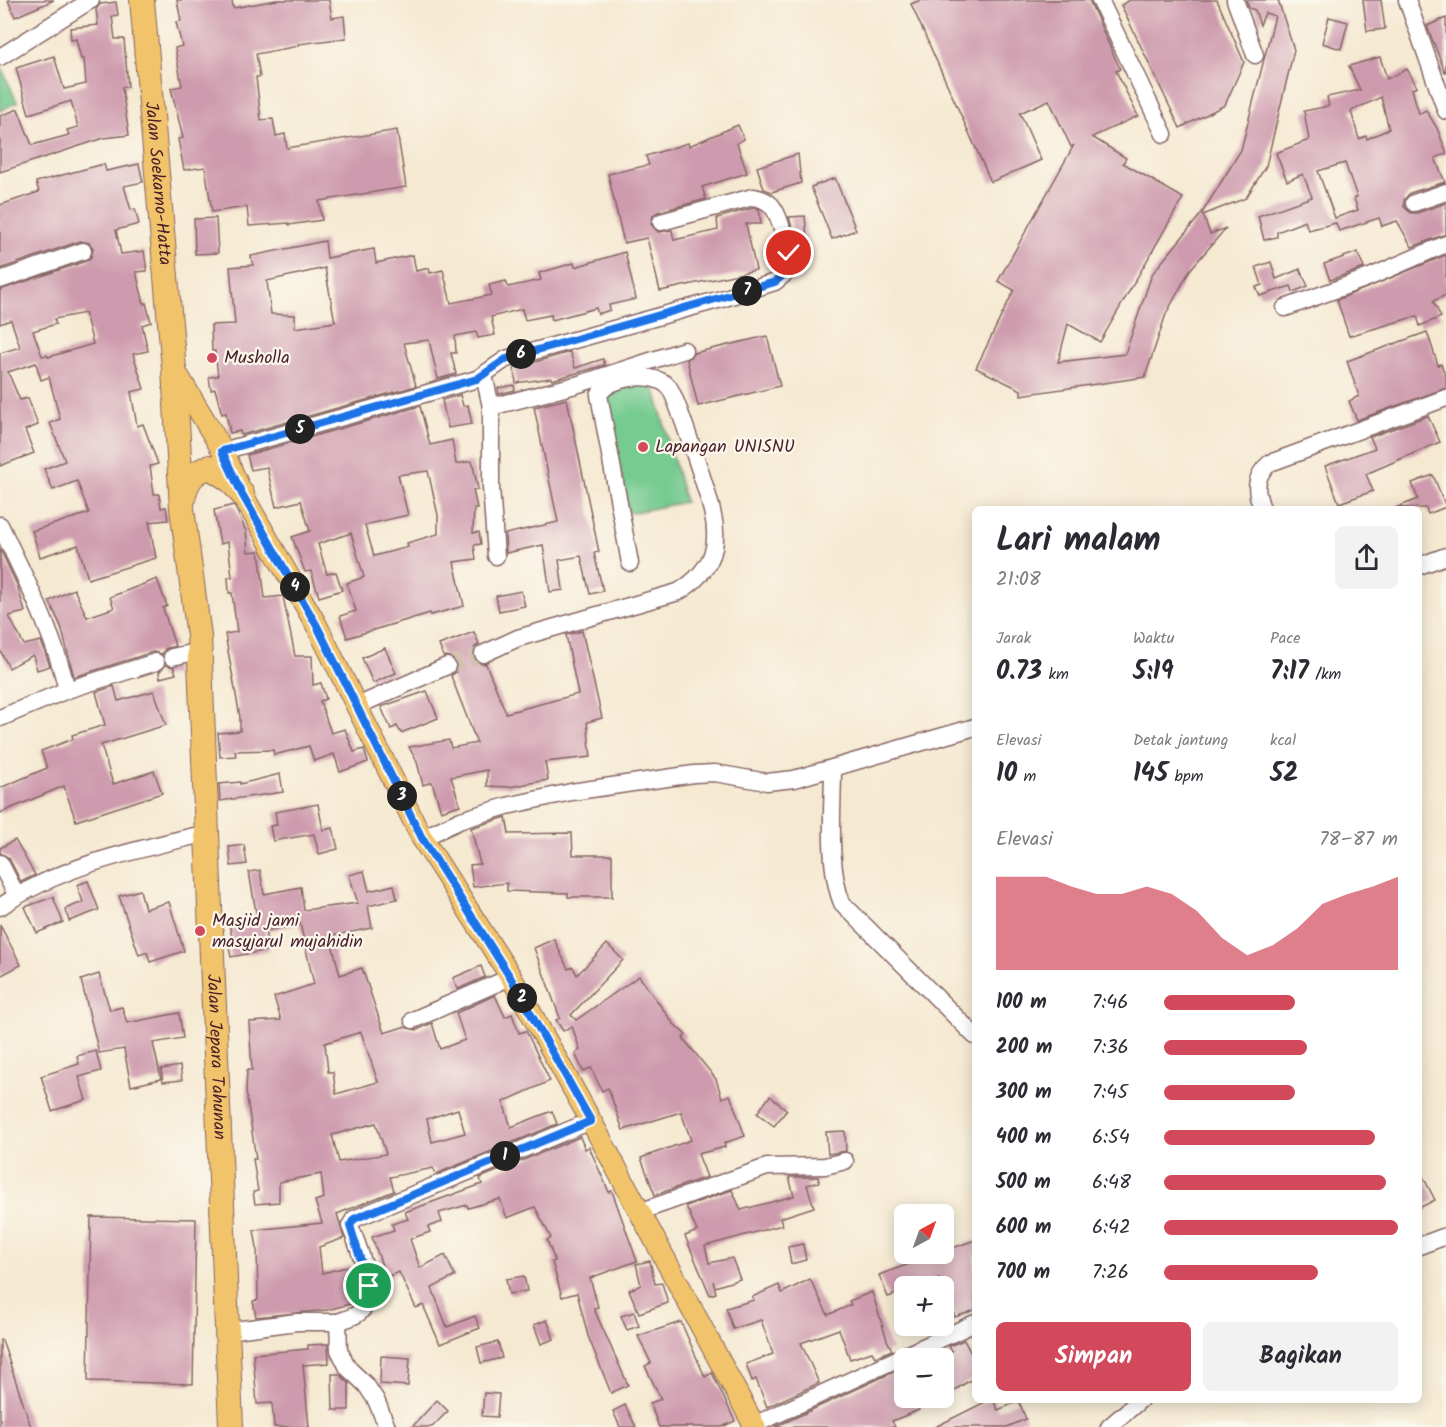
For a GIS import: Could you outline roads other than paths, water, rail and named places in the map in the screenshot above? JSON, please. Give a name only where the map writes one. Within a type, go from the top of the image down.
[{"type":"highway","name":"Jalan Soekarno-Hatta","points":[[142,0],[174,369],[182,509]]},
{"type":"highway","points":[[182,509],[188,481],[200,470],[210,467],[225,476],[242,494]]},
{"type":"highway","name":"Jalan Jepara Tahunan","points":[[182,509],[200,651],[231,1427]]},
{"type":"main road","points":[[174,369],[222,451],[242,494],[317,626],[422,838],[510,977],[591,1121],[754,1426]]},
{"type":"street","points":[[0,57],[91,0]]},
{"type":"street","points":[[1100,0],[1164,134]]},
{"type":"street","points":[[1235,0],[1255,55]]},
{"type":"street","points":[[1407,0],[1446,111]]},
{"type":"street","points":[[1414,203],[1446,192]]},
{"type":"street","points":[[222,451],[484,375],[506,359],[725,298],[775,282],[788,271],[789,253],[774,208],[761,198],[753,197],[661,222]]},
{"type":"street","points":[[1285,308],[1370,277],[1446,244]]},
{"type":"street","points":[[0,280],[83,251]]},
{"type":"street","points":[[491,407],[576,385],[684,350]]},
{"type":"street","points":[[484,375],[491,407],[491,487],[496,556]]},
{"type":"street","points":[[483,654],[518,638],[678,592],[693,583],[711,558],[715,537],[712,512],[679,411],[670,387],[660,379],[646,375],[610,384],[603,389],[600,395],[630,563]]},
{"type":"street","points":[[1261,506],[1256,491],[1262,470],[1270,463],[1446,398]]},
{"type":"street","points":[[0,525],[32,593],[59,662],[67,690]]},
{"type":"street","points":[[1422,565],[1446,556]]},
{"type":"street","points":[[0,718],[67,690],[200,651]]},
{"type":"street","points":[[357,706],[447,666]]},
{"type":"street","points":[[422,838],[461,820],[507,806],[570,792],[715,772],[767,782],[794,779],[972,728]]},
{"type":"street","points":[[833,768],[833,833],[837,891],[842,903],[972,1033]]},
{"type":"street","points":[[0,907],[17,896],[107,857],[207,833]]},
{"type":"street","points":[[0,863],[17,896]]},
{"type":"street","points":[[413,1020],[510,977]]},
{"type":"street","points":[[227,1331],[297,1322],[338,1322],[360,1312],[368,1300],[369,1286],[350,1226],[354,1219],[591,1121]]},
{"type":"street","points":[[639,1212],[778,1164],[825,1166],[845,1161]]},
{"type":"street","points":[[1422,1245],[1446,1236]]},
{"type":"street","points":[[338,1322],[339,1350],[348,1368],[366,1385],[376,1400],[387,1427]]},
{"type":"street","points":[[754,1426],[972,1324]]},
{"type":"street","points":[[1109,1427],[1137,1403]]},
{"type":"tunnel","points":[[447,666],[483,654]]},
{"type":"place","name":"Musholla","points":[[212,358]]},
{"type":"place","name":"Lapangan UNISNU","points":[[643,447]]},
{"type":"place","name":"Masjid jami masyjarul mujahidin","points":[[200,931]]}]
